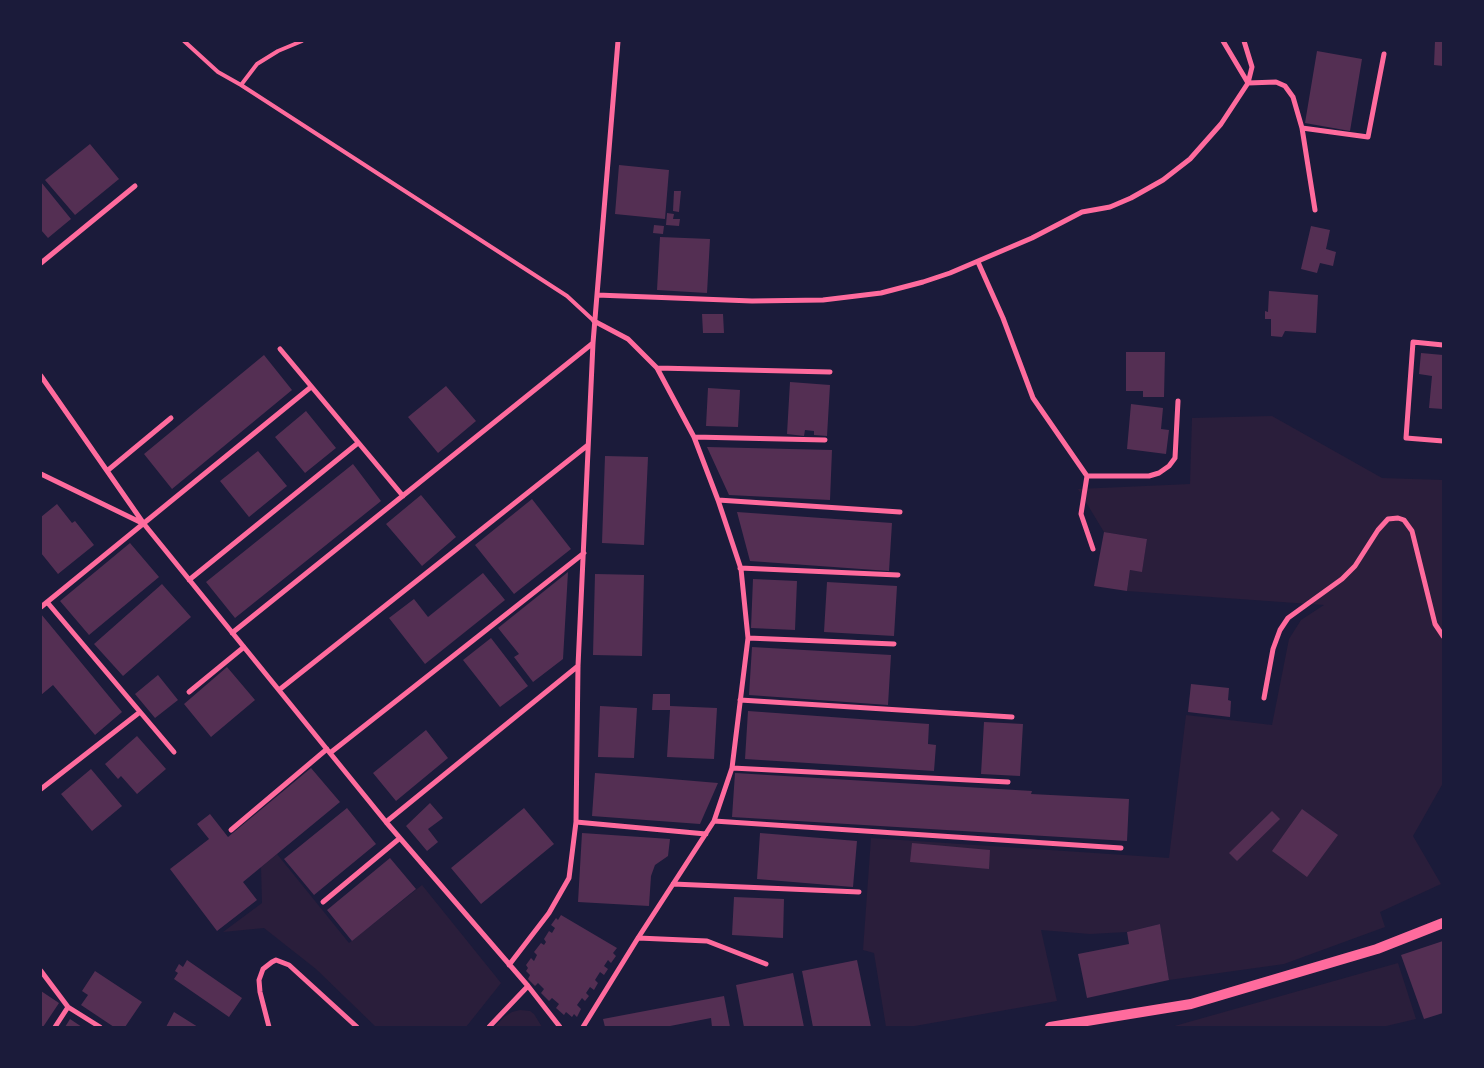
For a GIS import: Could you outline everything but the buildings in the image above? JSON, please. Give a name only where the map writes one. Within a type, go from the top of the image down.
[{"type":"main road","points":[[1050,1027],[1191,1004],[1377,950],[1443,923]]},
{"type":"street","points":[[509,965],[548,913],[569,878],[576,822],[578,666],[594,321],[618,41]]},
{"type":"street","points":[[1222,41],[1248,83]]},
{"type":"street","points":[[597,295],[752,301],[823,300],[889,290],[923,282],[978,262],[1032,238],[1082,212],[1110,207],[1131,198],[1163,180],[1190,159],[1221,124],[1248,83],[1252,68],[1244,41]]},
{"type":"street","points":[[1302,128],[1368,137],[1384,54]]},
{"type":"street","points":[[1248,83],[1276,82],[1285,86],[1293,96],[1302,128],[1315,210]]},
{"type":"street","points":[[41,262],[135,186]]},
{"type":"street","points":[[978,262],[1003,318],[1033,398],[1087,476],[1081,514],[1093,549]]},
{"type":"street","points":[[583,1027],[714,821],[732,768],[748,638],[740,568],[718,500],[694,437],[657,368],[628,339],[594,321]]},
{"type":"street","points":[[1443,345],[1413,342],[1406,438],[1443,441]]},
{"type":"street","points":[[232,633],[593,343]]},
{"type":"street","points":[[280,349],[402,496]]},
{"type":"street","points":[[657,368],[830,372]]},
{"type":"street","points":[[41,376],[144,524],[386,822],[528,986],[560,1027]]},
{"type":"street","points":[[41,607],[311,387]]},
{"type":"street","points":[[1087,476],[1149,476],[1159,474],[1169,466],[1175,458],[1178,401]]},
{"type":"street","points":[[107,471],[171,418]]},
{"type":"street","points":[[694,437],[825,440]]},
{"type":"street","points":[[189,580],[358,443]]},
{"type":"street","points":[[279,690],[588,445]]},
{"type":"street","points":[[41,474],[144,524]]},
{"type":"street","points":[[718,500],[900,512]]},
{"type":"street","points":[[1264,698],[1273,650],[1280,630],[1288,618],[1349,573],[1356,566],[1378,530],[1388,519],[1398,518],[1404,520],[1412,531],[1435,624],[1443,636]]},
{"type":"street","points":[[231,830],[328,751],[584,553]]},
{"type":"street","points":[[740,568],[898,575]]},
{"type":"street","points":[[46,602],[174,752]]},
{"type":"street","points":[[748,638],[894,644]]},
{"type":"street","points":[[189,692],[244,647]]},
{"type":"street","points":[[386,822],[578,666]]},
{"type":"street","points":[[740,700],[1012,717]]},
{"type":"street","points":[[41,789],[140,712]]},
{"type":"street","points":[[732,768],[1008,782]]},
{"type":"street","points":[[714,821],[1121,848]]},
{"type":"street","points":[[576,822],[706,834]]},
{"type":"street","points":[[323,902],[400,838]]},
{"type":"street","points":[[673,884],[860,892]]},
{"type":"street","points":[[638,938],[707,941],[766,964]]},
{"type":"street","points":[[269,1027],[260,992],[259,980],[263,968],[276,960],[289,965],[357,1027]]},
{"type":"street","points":[[41,971],[68,1007],[100,1027]]},
{"type":"street","points":[[488,1027],[528,986]]},
{"type":"street","points":[[55,1027],[68,1007]]},
{"type":"lane","points":[[184,41],[218,72],[241,85],[566,296],[594,321]]},
{"type":"lane","points":[[241,85],[257,64],[302,41]]},
{"type":"shaded area","points":[[1272,416],[1382,478],[1443,480],[1443,783],[1413,836],[1441,884],[1380,912],[1385,927],[1284,964],[1169,980],[1160,924],[1127,932],[1090,934],[1041,930],[1057,1001],[909,1027],[886,1027],[874,953],[863,950],[871,838],[1169,858],[1186,715],[1272,725],[1289,639],[1301,620],[1324,605],[1127,591],[1130,570],[1142,571],[1147,539],[1104,532],[1078,489],[1190,484],[1192,418]]},
{"type":"shaded area","points":[[277,854],[349,943],[422,885],[501,983],[466,1027],[376,1027],[316,969],[264,928],[223,932],[262,903],[261,867]]},
{"type":"shaded area","points":[[1398,963],[1416,1019],[1382,1027],[1171,1027]]},
{"type":"shaded area","points":[[520,1010],[530,1011],[534,1014],[542,1027],[495,1027],[504,1017]]}]
